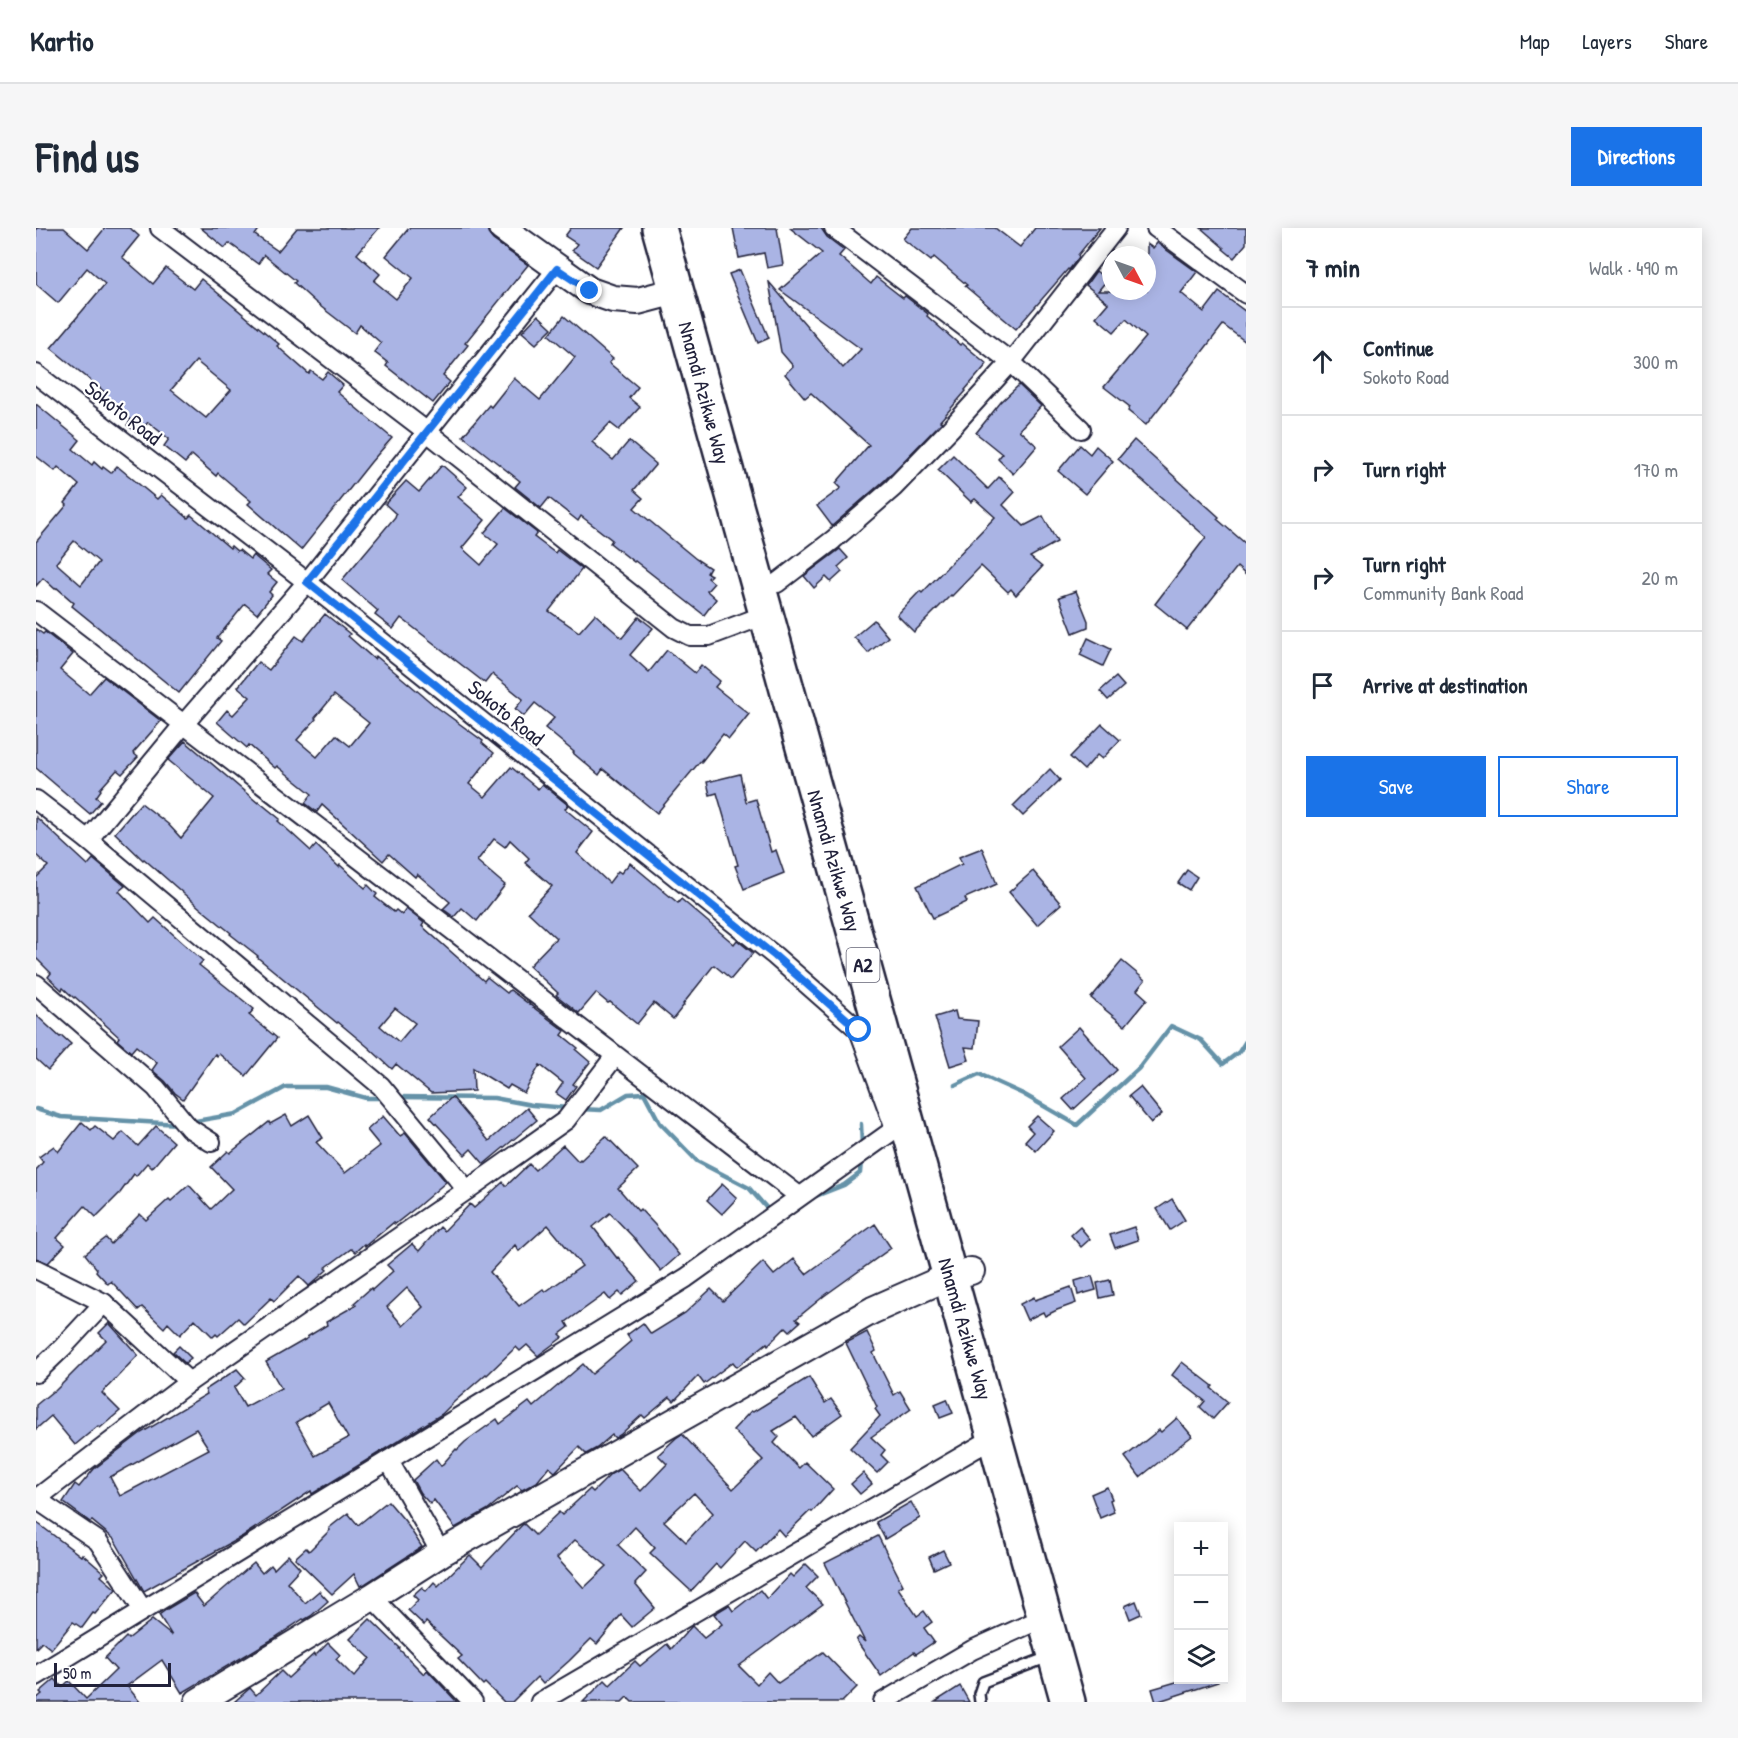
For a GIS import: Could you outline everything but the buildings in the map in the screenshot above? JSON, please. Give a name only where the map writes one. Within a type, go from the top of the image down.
[{"type":"highway","name":"Nnamdi Azikwe Way","points":[[658,228],[765,615],[960,1274],[995,1437],[1055,1655],[1070,1700]]},
{"type":"highway","name":"Nnamdi Azikwe Way","points":[[680,228],[777,583],[1070,1700]]},
{"type":"street","points":[[160,228],[426,431],[674,628],[690,636],[709,636],[765,615]]},
{"type":"street","points":[[502,228],[590,291],[613,299],[638,301],[676,291]]},
{"type":"street","points":[[834,228],[1011,362],[1081,429]]},
{"type":"street","points":[[777,583],[833,540],[893,488],[1011,362],[1116,228]]},
{"type":"street","points":[[1156,228],[1246,294]]},
{"type":"street","points":[[88,840],[183,725],[307,582],[557,269]]},
{"type":"street","name":"Sokoto Road","points":[[36,374],[307,582],[775,956],[859,1030],[895,1129],[799,1196]]},
{"type":"street","points":[[36,611],[799,1196],[686,1278],[36,1676]]},
{"type":"street","points":[[36,800],[88,840],[381,1086],[467,1190]]},
{"type":"street","points":[[36,984],[156,1088],[189,1128],[211,1142]]},
{"type":"street","points":[[143,1610],[98,1541],[36,1499],[189,1382],[566,1120],[615,1056]]},
{"type":"street","points":[[36,1269],[104,1303],[189,1382]]},
{"type":"street","points":[[198,1702],[441,1553],[873,1310],[960,1274]]},
{"type":"street","points":[[36,1373],[104,1303]]},
{"type":"street","points":[[540,1702],[995,1437]]},
{"type":"street","points":[[389,1461],[441,1553]]},
{"type":"street","points":[[372,1597],[473,1702]]},
{"type":"street","points":[[883,1702],[972,1650],[1045,1617]]},
{"type":"lane","points":[[980,1702],[979,1694],[983,1682],[1055,1655]]},
{"type":"waterway","points":[[955,1085],[979,1074],[1023,1094],[1077,1125],[1139,1068],[1171,1026],[1201,1040],[1223,1064],[1239,1052],[1246,1041]]},
{"type":"waterway","points":[[190,1122],[236,1114],[286,1087],[326,1087],[366,1098],[383,1098]]},
{"type":"waterway","points":[[579,1109],[601,1110],[628,1094],[644,1093],[660,1123],[697,1161],[749,1188],[771,1213]]},
{"type":"waterway","points":[[397,1097],[494,1098],[532,1105],[568,1108]]},
{"type":"waterway","points":[[36,1109],[61,1117],[179,1124]]},
{"type":"waterway","points":[[861,1124],[862,1145]]},
{"type":"waterway","points":[[816,1196],[844,1185],[860,1173],[861,1160]]},
{"type":"route","points":[[590,291],[557,269],[307,582],[775,956],[859,1030]]}]
